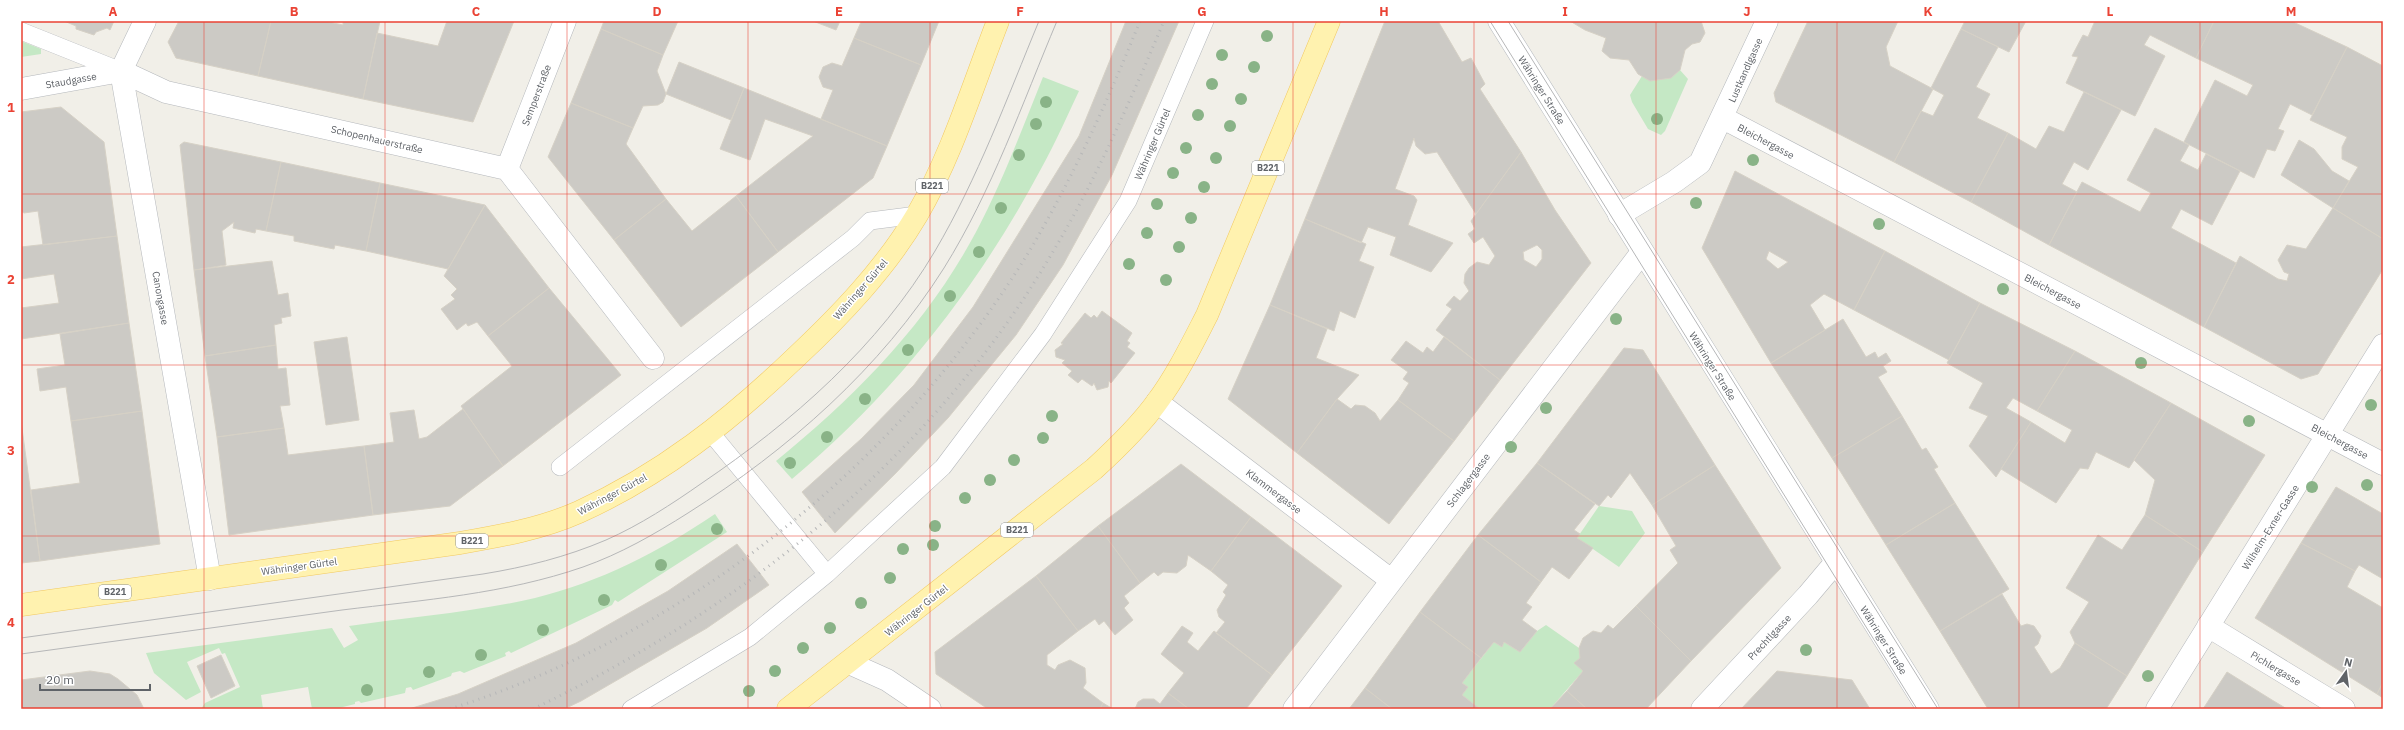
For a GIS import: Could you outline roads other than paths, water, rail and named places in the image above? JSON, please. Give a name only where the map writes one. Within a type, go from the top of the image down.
[{"type":"main road","name":"Währinger Gürtel","points":[[21,604],[460,544],[522,531],[577,513],[632,485],[711,433],[748,403],[854,299],[894,250],[917,214],[945,157],[998,21]]},
{"type":"main road","name":"Währinger Gürtel","points":[[788,709],[849,663],[1094,469],[1129,436],[1157,402],[1184,360],[1207,315],[1329,21]]},
{"type":"street","points":[[120,71],[145,21]]},
{"type":"street","name":"Semperstraße","points":[[507,169],[565,21]]},
{"type":"street","name":"Währinger Straße","points":[[1499,21],[1835,563],[1928,709]]},
{"type":"street","name":"Lustkandlgasse","points":[[1619,215],[1674,182],[1700,163],[1767,21]]},
{"type":"street","name":"Staudgasse","points":[[21,89],[120,71]]},
{"type":"street","name":"Schopenhauerstraße","points":[[120,71],[166,92],[507,169]]},
{"type":"street","name":"Canongasse","points":[[120,71],[210,579]]},
{"type":"street","name":"Bleichergasse","points":[[1722,118],[2383,464]]},
{"type":"street","points":[[507,169],[653,358]]},
{"type":"street","name":"Schlagergasse","points":[[1294,709],[1642,252]]},
{"type":"street","name":"Wilhelm-Exner-Gasse","points":[[2157,709],[2383,345]]},
{"type":"street","name":"Klammergasse","points":[[1157,402],[1391,580]]},
{"type":"street","name":"Prechtlgasse","points":[[1702,709],[1808,595],[1835,563]]},
{"type":"street","name":"Pichlergasse","points":[[2208,626],[2344,709]]},
{"type":"street","points":[[849,663],[887,680],[930,709]]},
{"type":"lane","name":"Währinger Gürtel","points":[[632,709],[750,637],[827,574],[943,467],[1043,334],[1128,201],[1205,21]]},
{"type":"lane","name":"Schopenhauerstraße","points":[[21,31],[120,71]]},
{"type":"lane","points":[[560,467],[853,238],[870,221],[917,214]]},
{"type":"lane","points":[[711,433],[827,574]]},
{"type":"tram line","points":[[21,638],[483,574],[530,565],[576,552],[606,540],[656,514],[736,459],[801,408],[831,380],[888,319],[913,286],[951,223],[991,138],[1039,21]]},
{"type":"tram line","points":[[21,654],[342,610],[464,595],[524,584],[597,562],[637,543],[676,521],[761,462],[830,404],[862,373],[919,305],[944,268],[977,209],[992,178],[1057,21]]},
{"type":"tram line","points":[[1490,21],[1917,709]]},
{"type":"tram line","points":[[1508,21],[1938,709]]},
{"type":"railway","points":[[450,709],[539,676],[624,634],[706,585],[783,529],[855,466],[921,398],[981,324],[1033,245],[1091,135],[1140,21]]},
{"type":"railway","points":[[533,709],[611,669],[686,624],[758,574],[826,520],[890,461],[949,397],[1003,329],[1051,255],[1098,169],[1164,21]]}]
